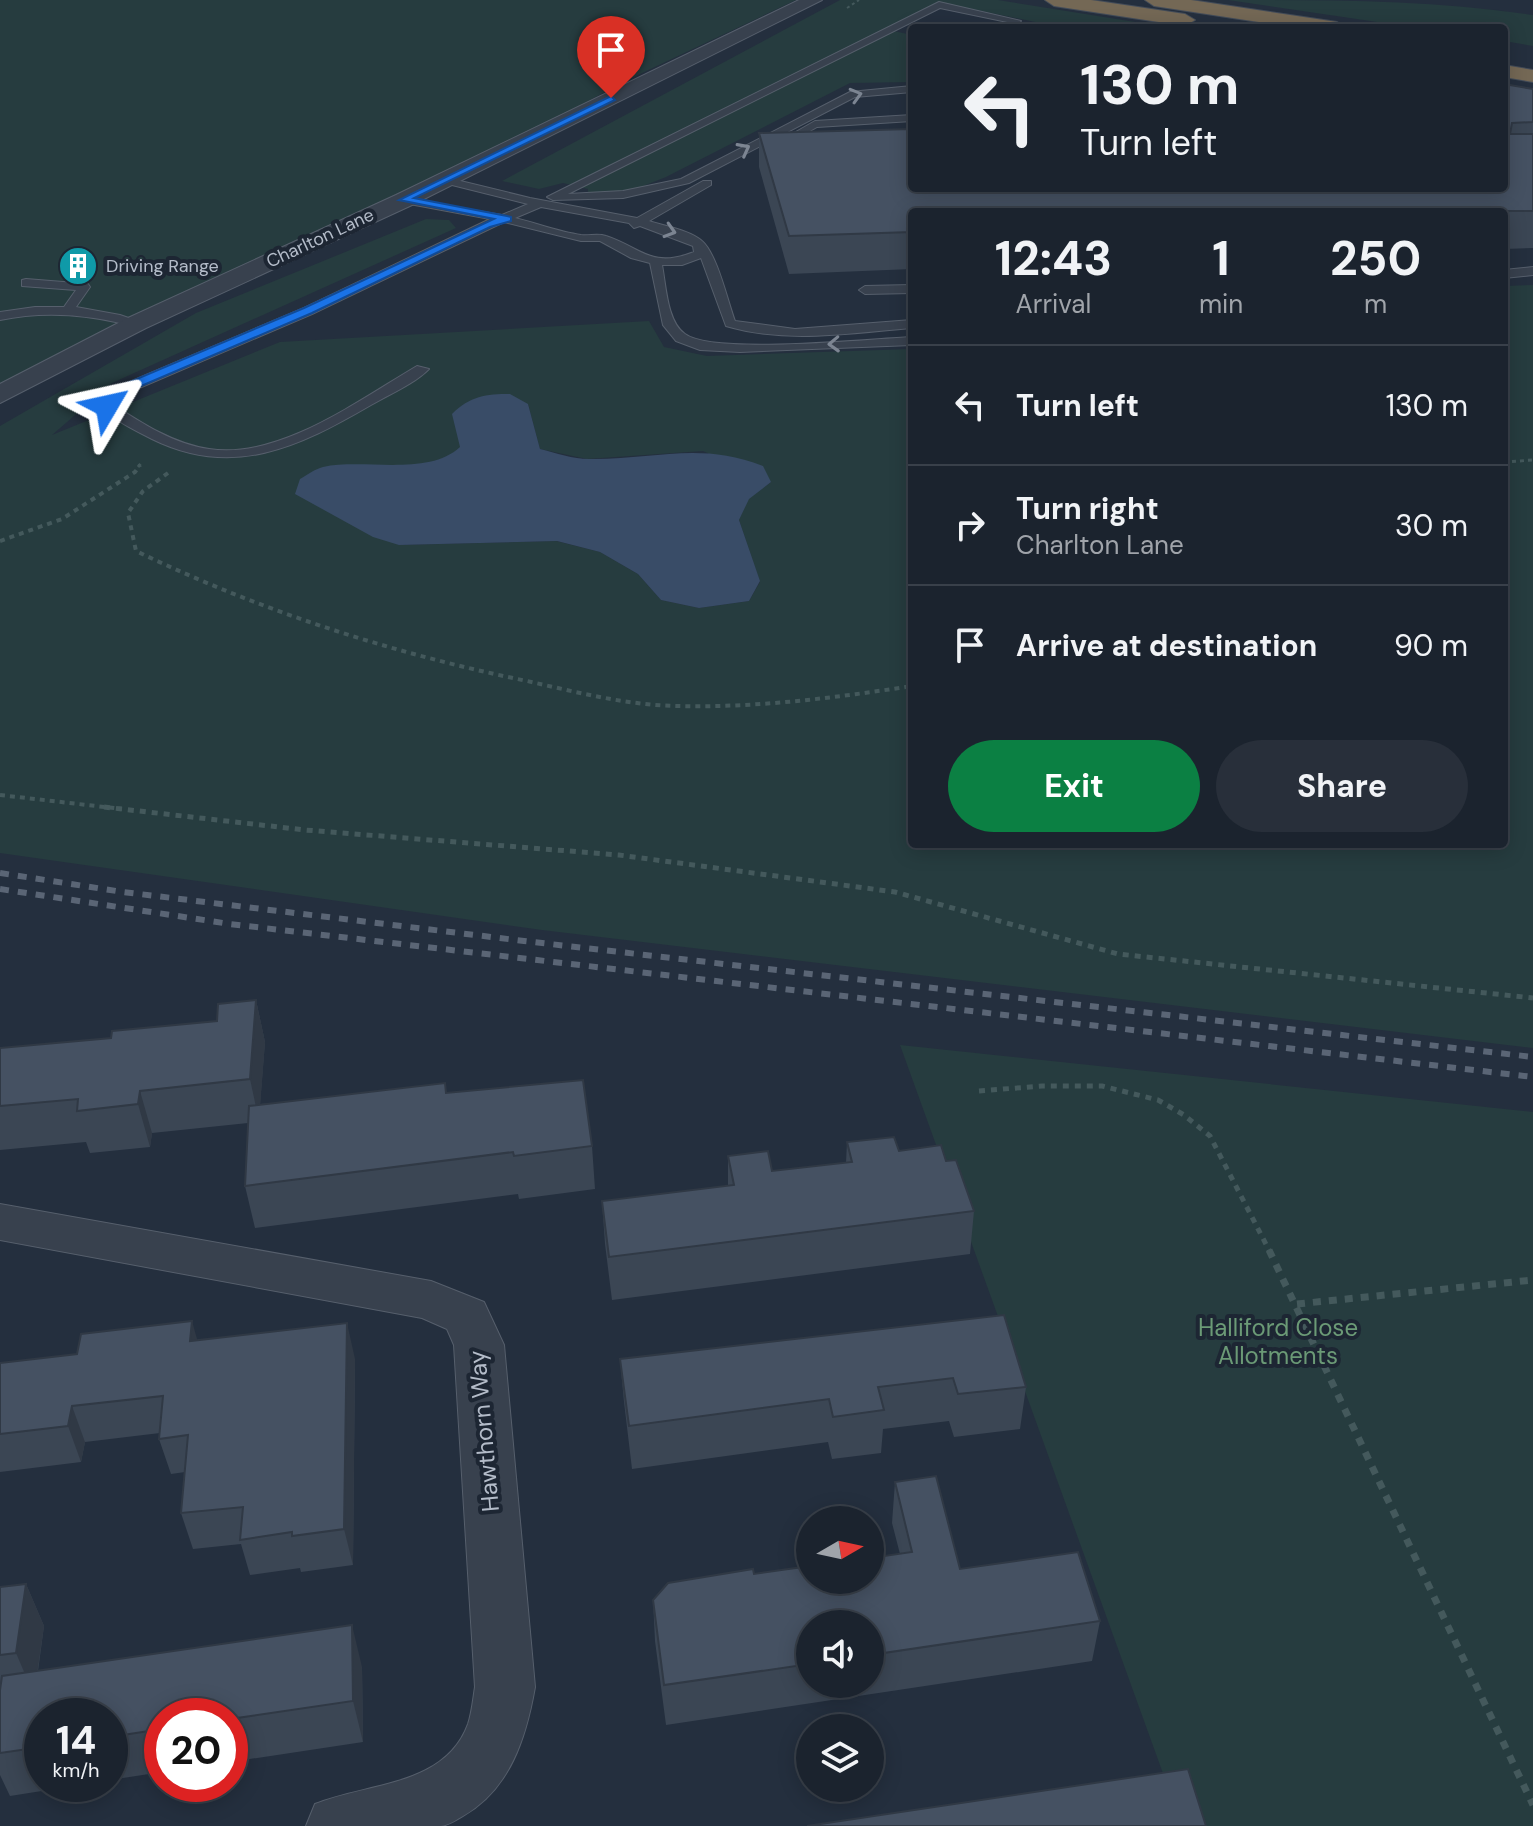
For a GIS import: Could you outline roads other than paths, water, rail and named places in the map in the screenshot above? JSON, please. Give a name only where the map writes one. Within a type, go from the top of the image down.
[{"type":"highway","points":[[1054,0],[1209,24]]},
{"type":"highway","points":[[1154,0],[1311,24]]},
{"type":"highway","points":[[1508,56],[1533,59]]},
{"type":"highway","points":[[1508,72],[1533,76]]},
{"type":"street","name":"Charlton Lane","points":[[0,395],[137,323],[404,200],[813,0]]},
{"type":"street","name":"Hawthorn Way","points":[[0,1222],[431,1300],[466,1316],[479,1345],[505,1687],[496,1731],[474,1770],[440,1798],[401,1814],[337,1826]]},
{"type":"lane","points":[[553,197],[939,5],[1017,21]]},
{"type":"lane","points":[[508,196],[605,198],[658,189],[685,181],[853,94],[908,89]]},
{"type":"lane","points":[[404,200],[507,219],[581,238],[602,238],[619,235],[815,124],[908,118]]},
{"type":"lane","points":[[444,180],[539,204],[639,221],[679,233],[699,244],[700,254],[682,261],[655,261],[635,256],[602,238]]},
{"type":"lane","points":[[422,369],[296,439],[226,455],[160,437],[107,406],[109,398],[308,311],[486,225],[539,204]]},
{"type":"lane","points":[[700,250],[710,259],[713,279],[730,323],[750,331],[783,333],[908,324]]},
{"type":"lane","points":[[655,261],[669,325],[681,338],[705,347],[908,341]]},
{"type":"lane","points":[[1508,274],[1533,271]]},
{"type":"lane","points":[[1508,281],[1533,280]]},
{"type":"lane","points":[[26,283],[84,287],[68,310]]},
{"type":"lane","points":[[865,290],[908,289]]},
{"type":"lane","points":[[0,316],[68,310],[93,312],[137,323]]},
{"type":"water","points":[[510,394],[528,404],[540,449],[589,459],[718,454],[763,466],[771,482],[749,499],[739,520],[760,581],[749,601],[699,608],[661,600],[638,574],[600,552],[557,541],[399,545],[373,537],[295,494],[300,479],[323,467],[413,464],[447,456],[460,447],[452,414],[479,397]]},
{"type":"railway","points":[[0,873],[123,892],[524,941],[1533,1057]]},
{"type":"railway","points":[[0,889],[230,924],[1533,1077]]},
{"type":"place","name":"Driving Range","points":[[78,266]]},
{"type":"park label","name":"Halliford Close Allotments","points":[[1278,1342]]}]
